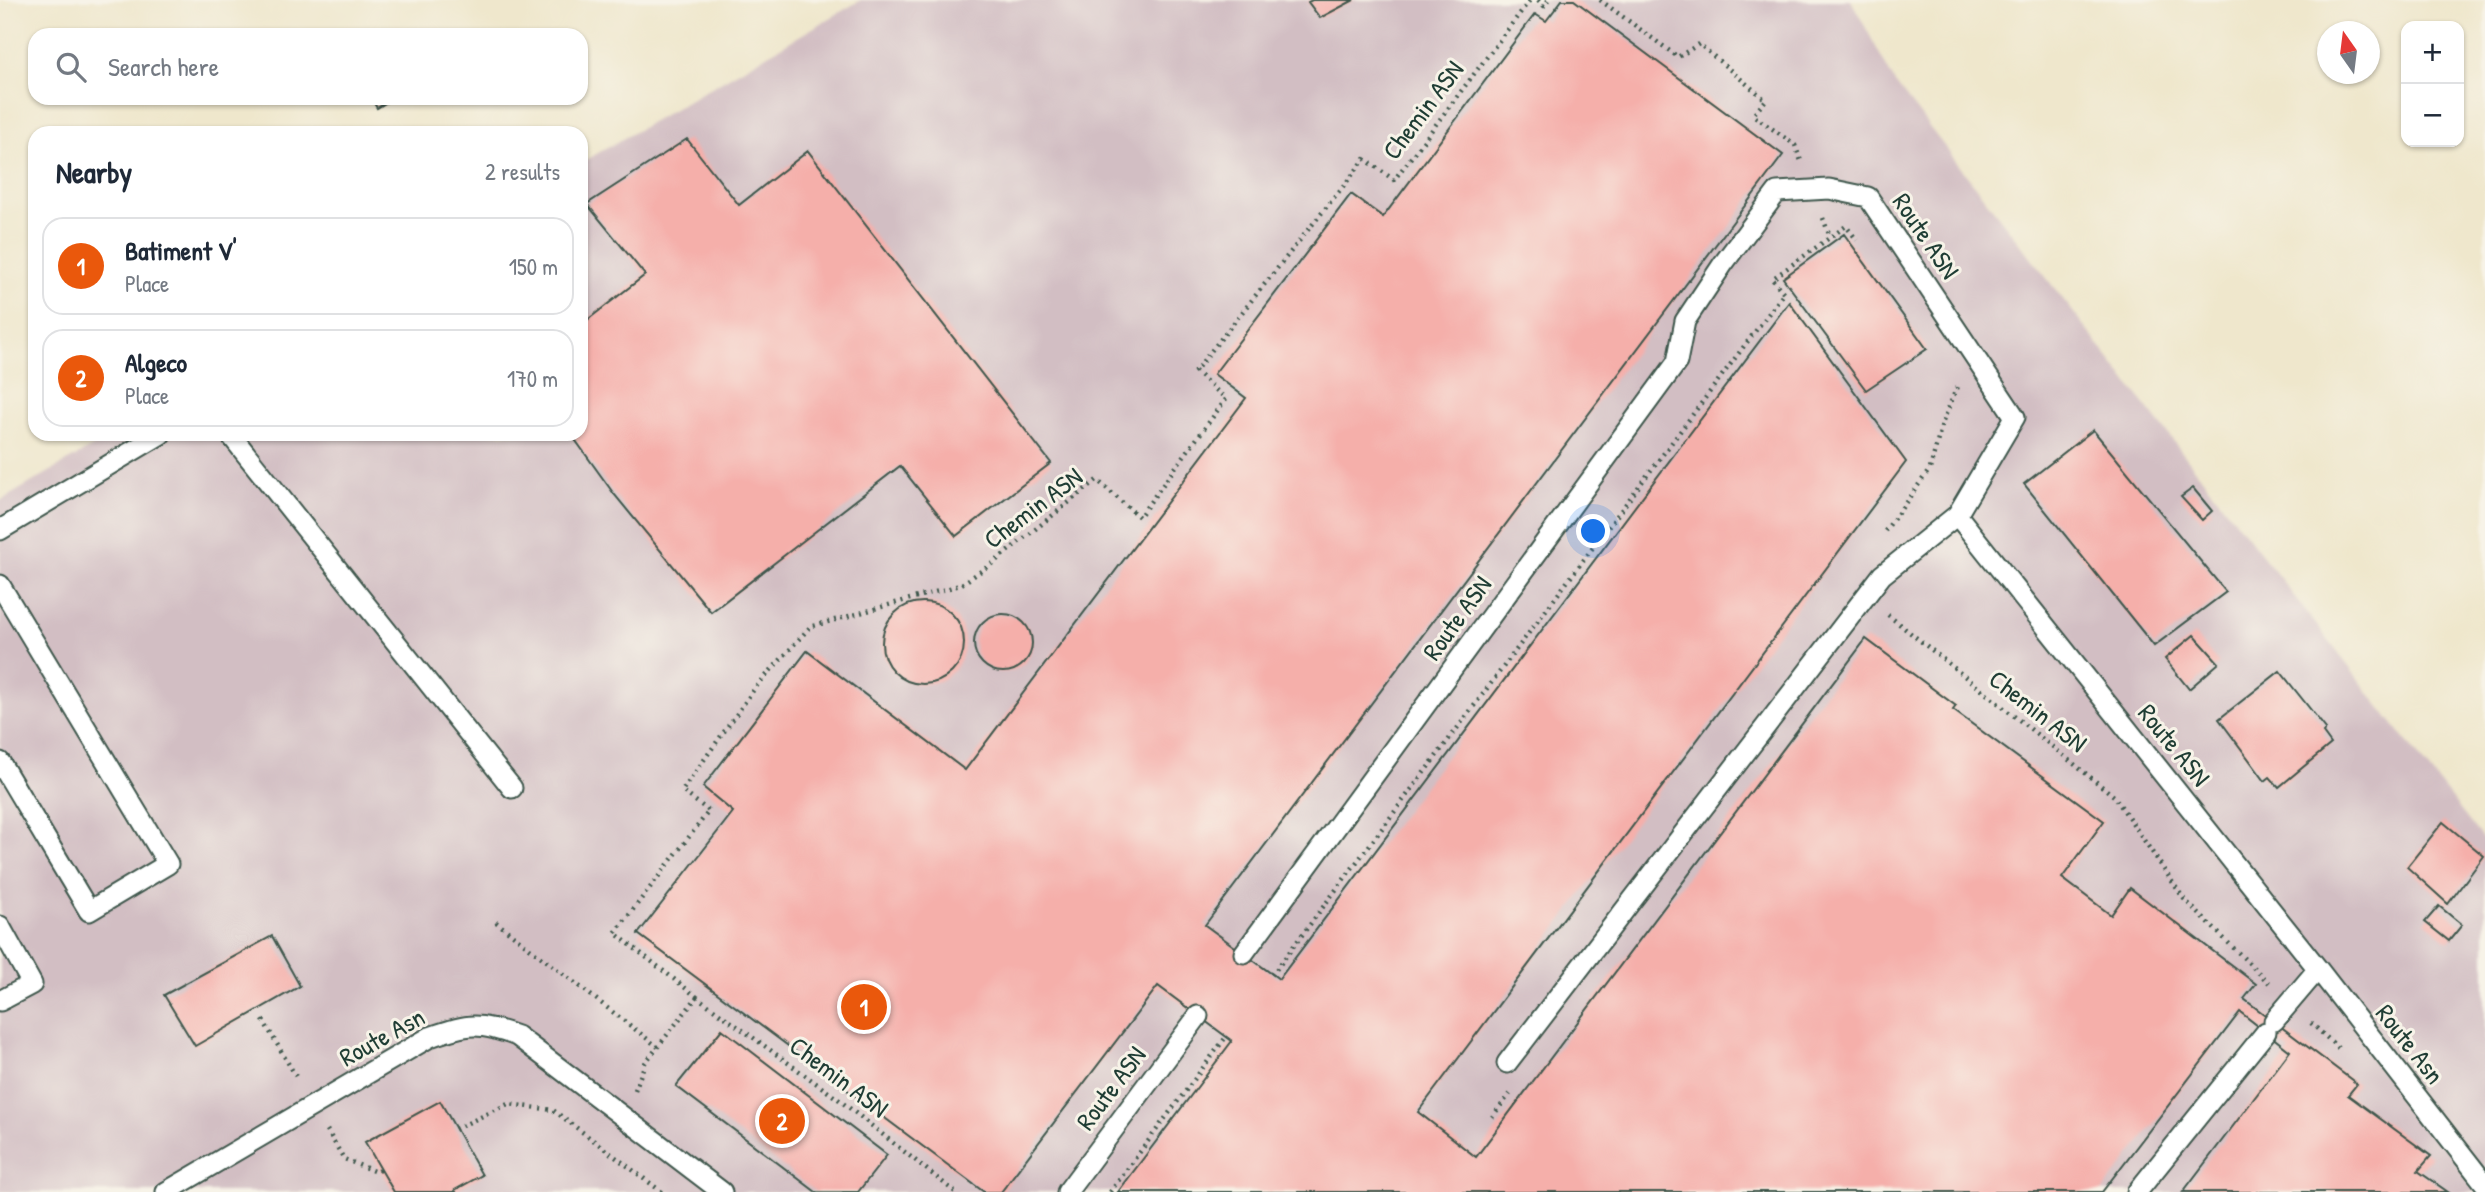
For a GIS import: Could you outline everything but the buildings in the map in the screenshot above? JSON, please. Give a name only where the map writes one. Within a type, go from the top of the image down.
[{"type":"lane","name":"Route ASN","points":[[1244,953],[1676,362],[1685,321],[1723,264],[1777,192],[1829,189],[1868,197],[2015,417],[1957,515],[2318,969]]},
{"type":"lane","points":[[0,530],[149,441]]},
{"type":"lane","points":[[236,441],[512,788]]},
{"type":"lane","points":[[1507,1063],[1882,575],[1957,515]]},
{"type":"lane","points":[[0,585],[167,864],[89,911],[0,762]]},
{"type":"lane","points":[[0,926],[32,984],[0,1001]]},
{"type":"lane","points":[[2137,1192],[2318,969]]},
{"type":"lane","name":"Route Asn","points":[[2318,969],[2485,1184]]},
{"type":"lane","name":"Route ASN","points":[[1068,1192],[1198,1016]]},
{"type":"lane","name":"Route Asn","points":[[166,1192],[430,1037],[455,1028],[478,1024],[517,1036],[722,1192]]},
{"type":"path","name":"Chemin ASN","points":[[955,1192],[838,1099],[697,997],[615,933],[709,811],[682,791],[755,688],[810,628],[960,585],[993,563],[1097,480],[1139,517],[1226,399],[1195,370],[1365,159],[1394,180],[1530,0]]},
{"type":"path","points":[[1538,0],[1544,6],[1548,0]]},
{"type":"path","points":[[1600,0],[1678,57],[1699,44],[1766,100],[1753,115],[1795,145],[1830,237]]},
{"type":"path","points":[[1272,975],[1784,293],[1772,279],[1846,226],[1863,248]]},
{"type":"path","name":"Chemin ASN","points":[[1959,380],[1942,424],[1930,469],[1876,544],[1885,591],[1884,610],[2114,796],[2184,898],[2341,1051]]},
{"type":"path","points":[[496,922],[658,1047]]},
{"type":"path","points":[[621,1161],[637,1080],[645,1063],[697,997]]},
{"type":"path","points":[[1110,1192],[1226,1037]]},
{"type":"path","points":[[455,1129],[508,1104],[553,1110],[662,1192]]},
{"type":"shaded area","points":[[861,0],[1851,0],[1895,83],[2485,842],[2485,1192],[0,1192],[0,501],[102,441],[588,441],[588,159]]},
{"type":"place","name":"Batiment V'","points":[[864,1007]]},
{"type":"place","name":"Algeco","points":[[782,1121]]}]
